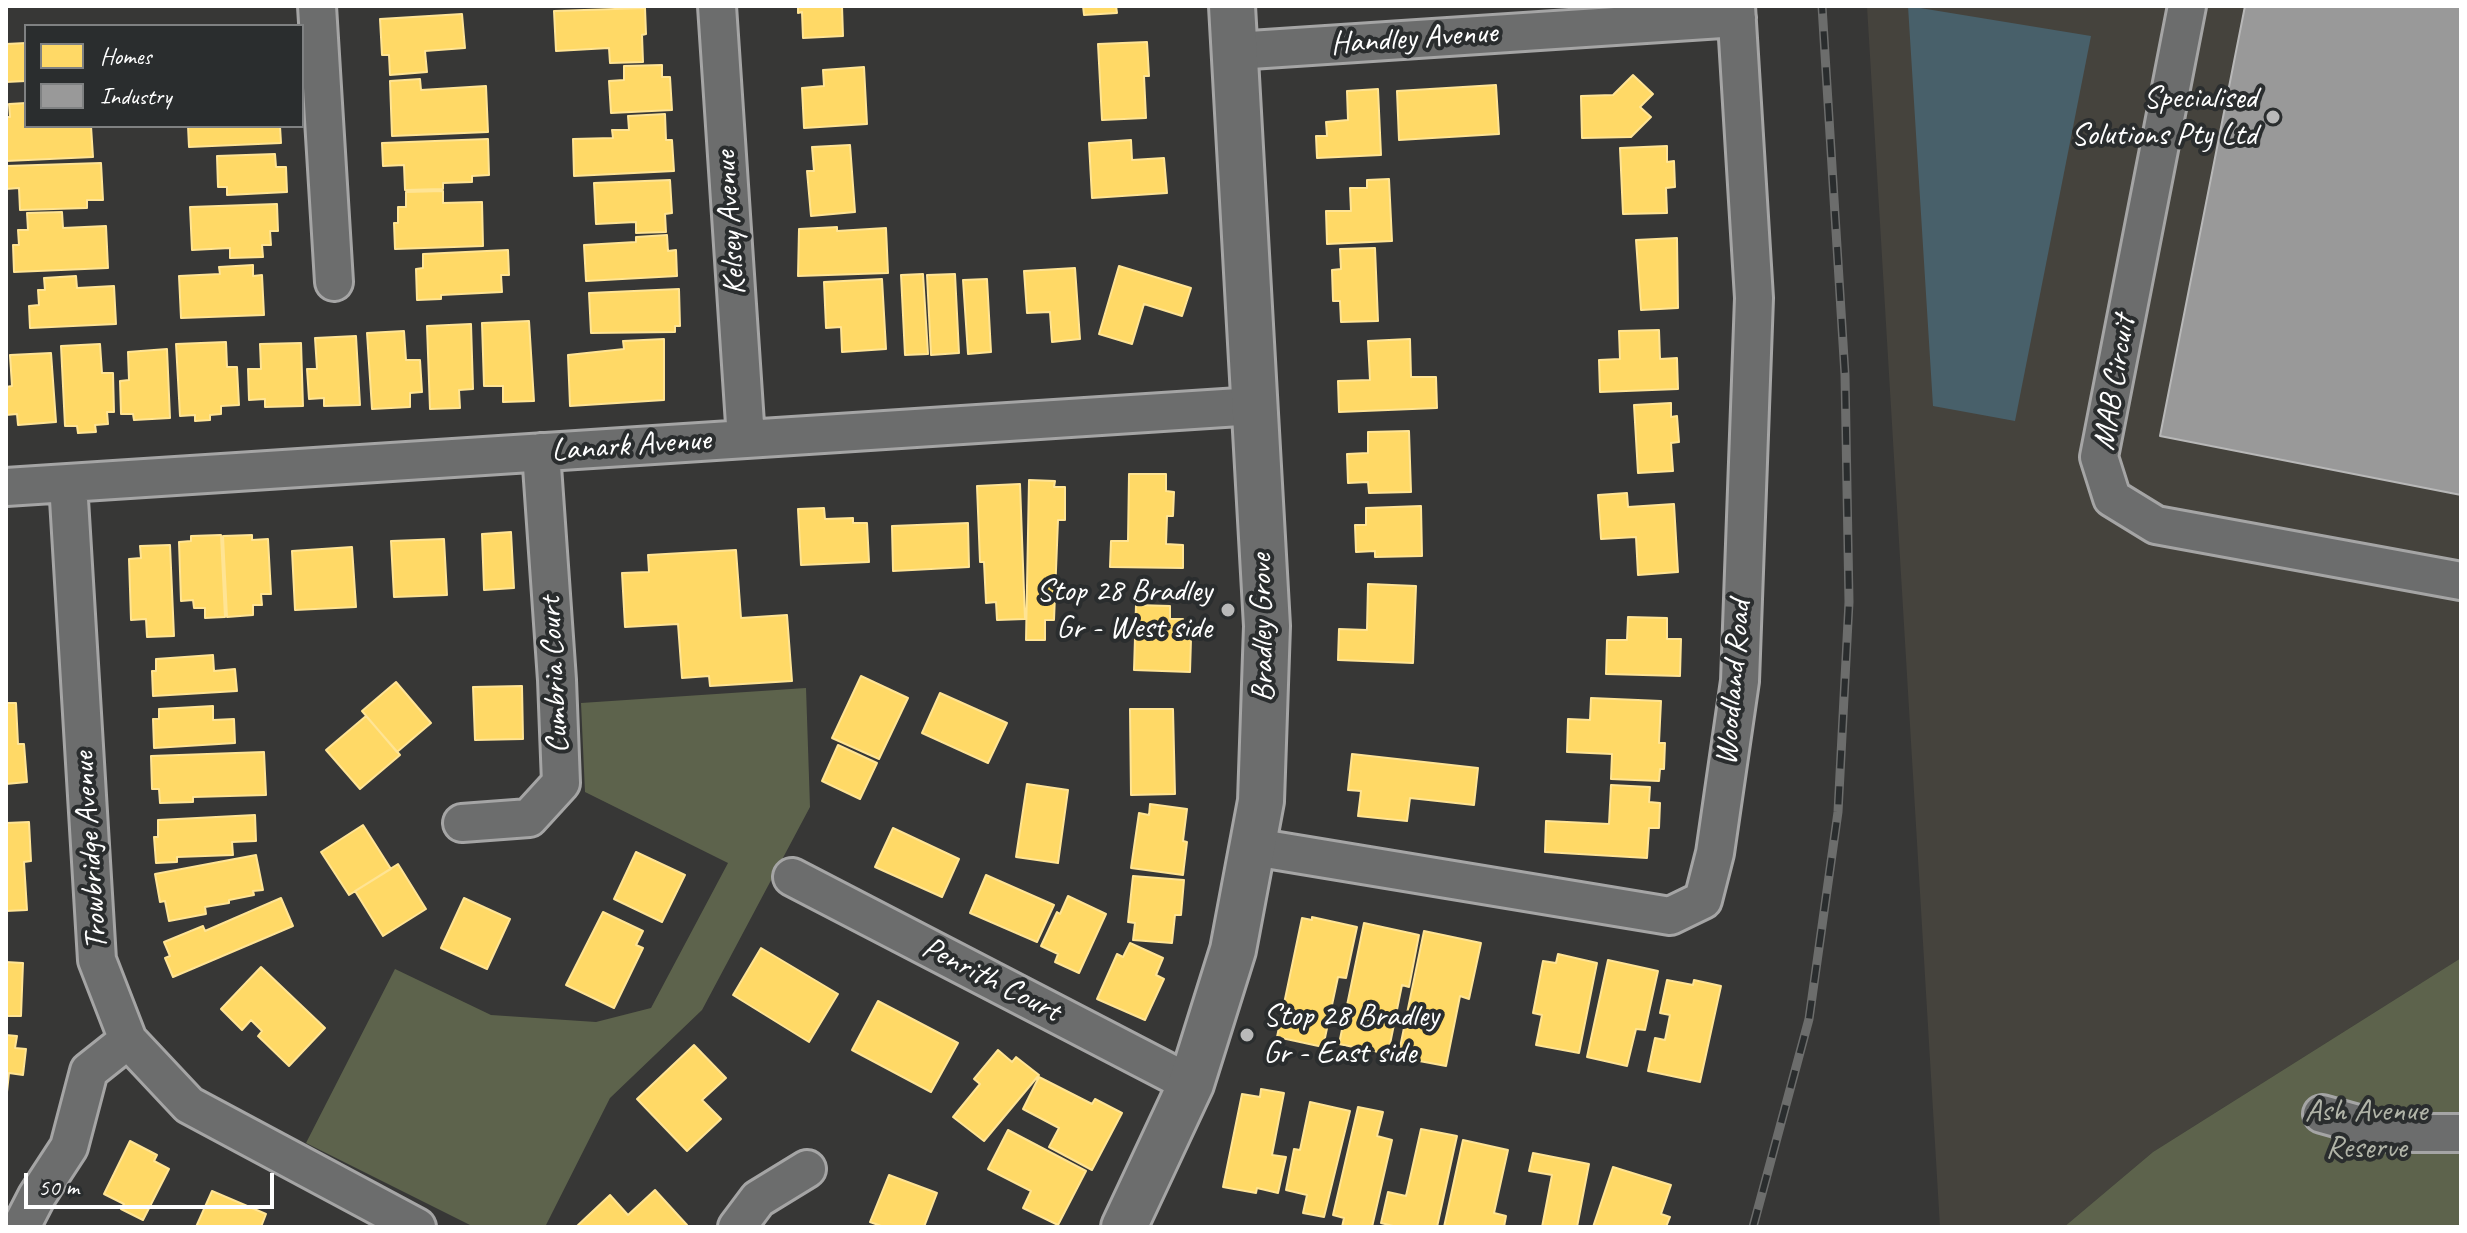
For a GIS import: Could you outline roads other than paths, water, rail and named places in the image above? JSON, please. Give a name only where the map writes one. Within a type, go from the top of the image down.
[{"type":"street","points":[[317,6],[334,282]]},
{"type":"street","name":"Kelsey Avenue","points":[[717,6],[746,439]]},
{"type":"street","name":"Bradley Grove","points":[[1130,1226],[1191,1084],[1233,950],[1261,801],[1267,626],[1232,6]]},
{"type":"street","name":"MAB Circuit","points":[[2187,6],[2099,457],[2112,498],[2156,525],[2461,581]]},
{"type":"street","name":"Handley Avenue","points":[[1235,51],[1737,12]]},
{"type":"street","name":"Woodland Road","points":[[1254,847],[1670,916],[1703,900],[1715,853],[1740,681],[1754,298],[1737,12]]},
{"type":"street","name":"Lanark Avenue","points":[[6,487],[1255,406]]},
{"type":"street","name":"Cumbria Court","points":[[462,823],[529,818],[561,783],[541,452]]},
{"type":"street","name":"Trowbridge Avenue","points":[[68,483],[97,960],[128,1040]]},
{"type":"street","name":"Penrith Court","points":[[792,877],[1191,1084]]},
{"type":"street","points":[[21,1227],[69,1147],[89,1071],[128,1040],[189,1105],[417,1227]]},
{"type":"street","points":[[2322,1114],[2390,1133],[2461,1133]]},
{"type":"street","points":[[737,1227],[758,1199],[807,1169]]},
{"type":"water","points":[[1908,6],[2091,36],[2015,421],[1933,406]]},
{"type":"railway","points":[[1753,1227],[1809,1019],[1838,812],[1849,602],[1845,375],[1822,6]]},
{"type":"place","name":"Specialised Solutions Pty Ltd","points":[[2273,117]]},
{"type":"place","name":"Stop 28 Bradley Gr - West side","points":[[1228,610]]},
{"type":"place","name":"Stop 28 Bradley Gr - East side","points":[[1247,1035]]},
{"type":"park label","name":"Ash Avenue Reserve","points":[[2366,1130]]}]
